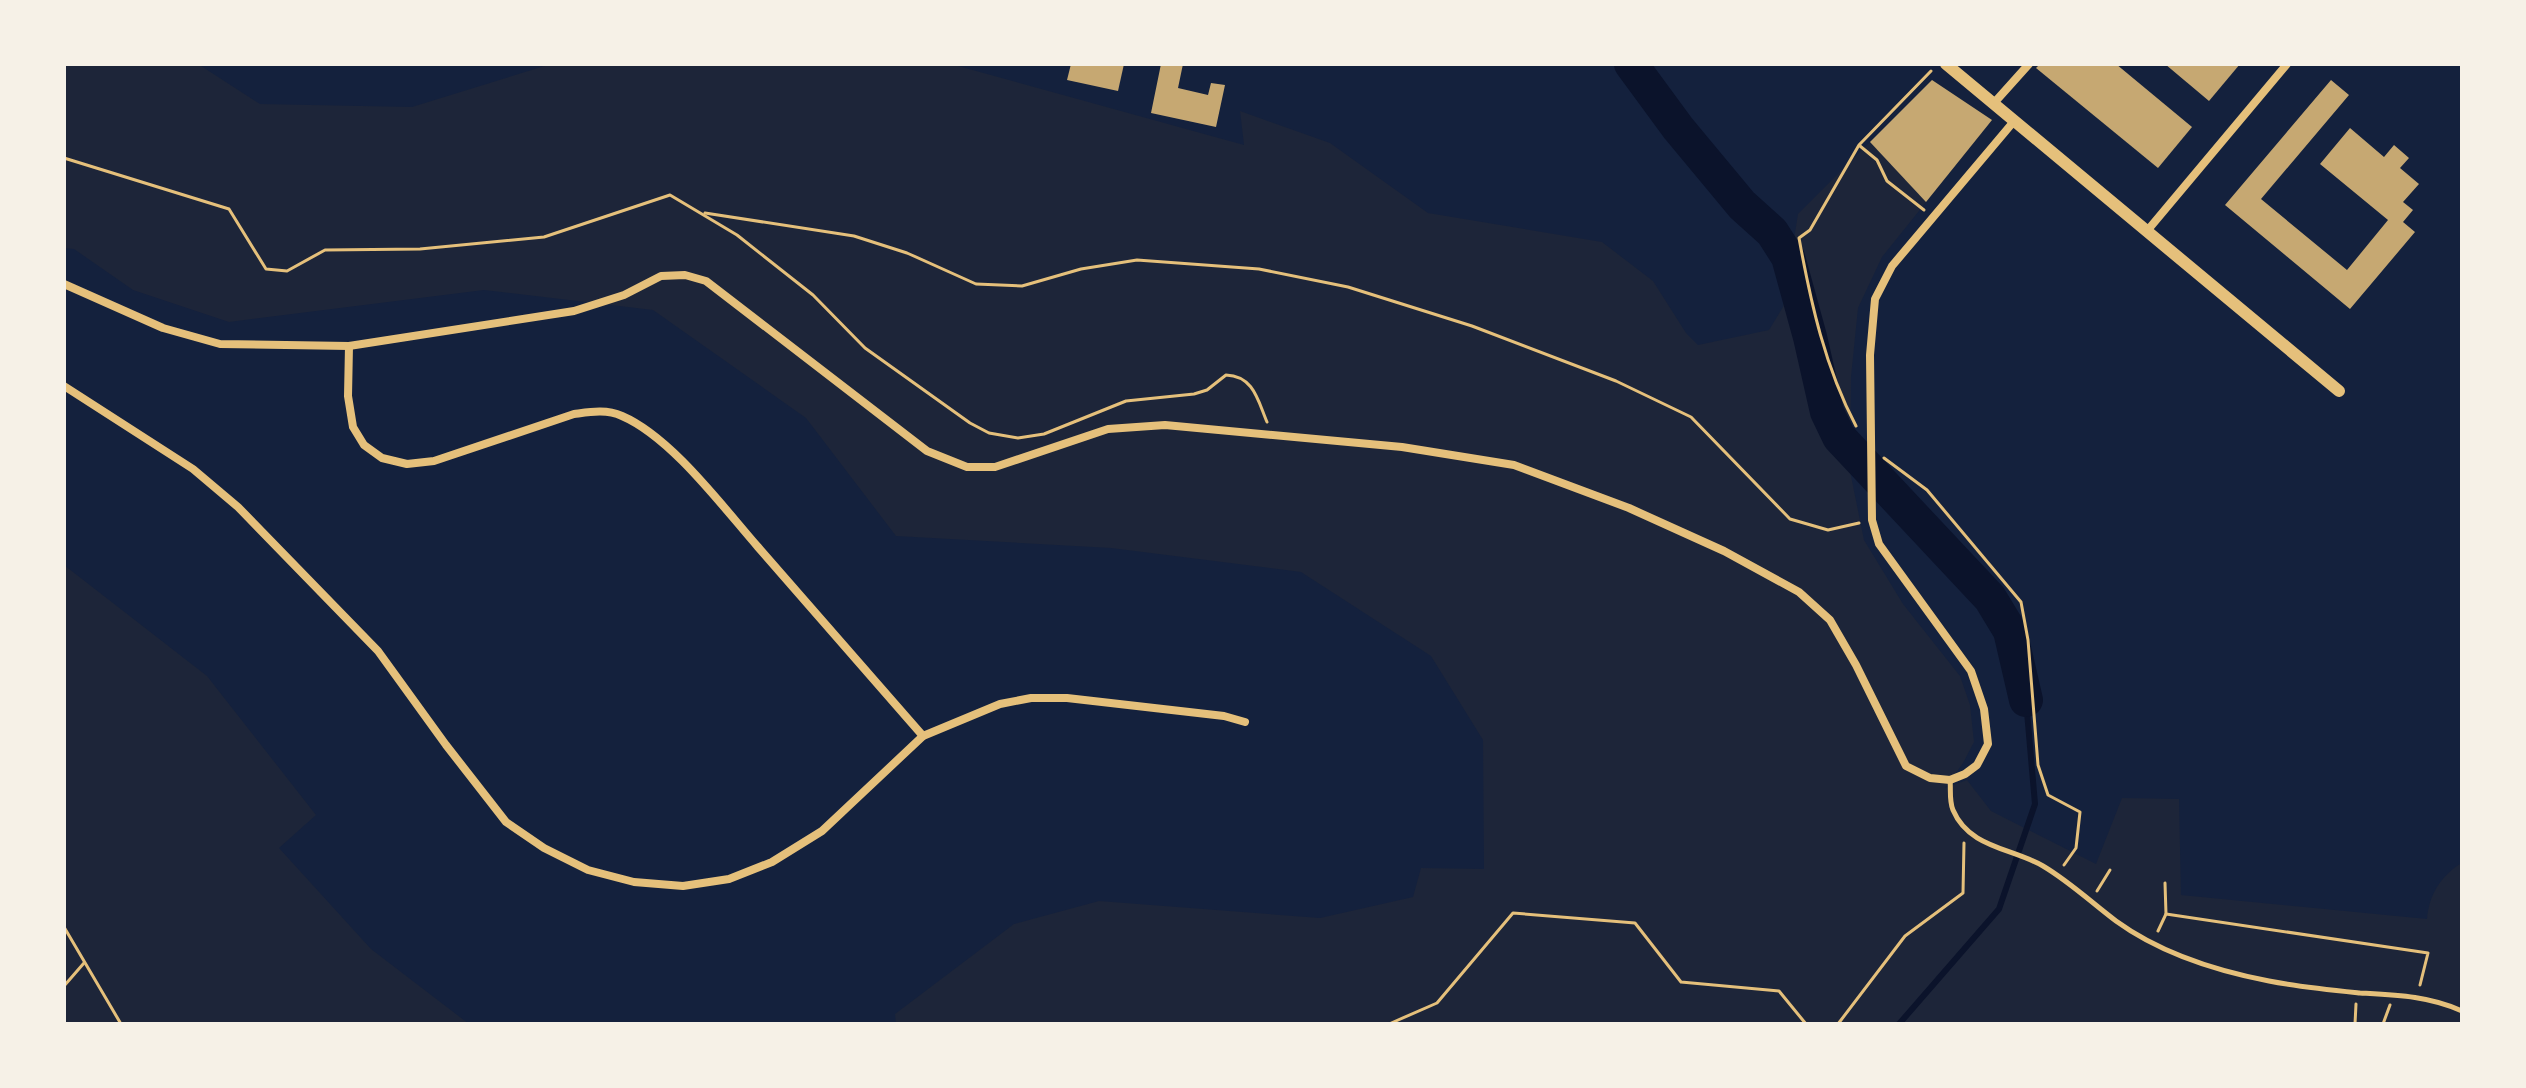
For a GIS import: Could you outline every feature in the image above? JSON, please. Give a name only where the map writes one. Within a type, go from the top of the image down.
[{"type":"street","points":[[1946,64],[2339,391]]},
{"type":"street","points":[[1994,103],[2029,64]]},
{"type":"street","points":[[2147,231],[2287,64]]},
{"type":"street","points":[[64,284],[163,328],[220,344],[349,346],[574,311],[624,295],[661,276],[685,275],[706,281],[927,451],[967,467],[995,467],[1108,429],[1165,425],[1402,447],[1514,465],[1629,508],[1724,551],[1799,592],[1830,620],[1906,766],[1930,778],[1950,780],[1977,765],[1988,744],[1984,709],[1971,671],[1879,544],[1872,520],[1870,355],[1875,299],[1892,266],[2015,120]]},
{"type":"street","points":[[349,346],[348,396],[353,427],[364,445],[382,458],[407,464],[434,461],[574,414],[597,411],[620,415],[643,428],[670,450],[711,493],[923,736]]},
{"type":"street","points":[[64,386],[193,469],[238,507],[378,651],[506,822],[544,848],[588,870],[634,882],[683,886],[729,879],[772,862],[822,831],[923,736],[1000,704],[1031,698],[1067,698],[1224,716],[1245,722]]},
{"type":"lane","points":[[1950,780],[1952,808],[1964,827],[1986,845],[2028,858],[2057,875],[2119,923],[2152,942],[2217,968],[2269,981],[2416,996],[2462,1011]]},
{"type":"path","points":[[1861,434],[1826,358],[1810,299],[1799,238],[1810,230],[1859,145],[1938,64]]},
{"type":"path","points":[[1859,145],[1877,160],[1887,181],[1933,217]]},
{"type":"path","points":[[64,158],[229,209],[266,269],[287,271],[325,250],[420,249],[544,237],[670,195],[737,235],[813,295],[865,348],[970,423],[989,433],[1018,438],[1044,434],[1126,401],[1194,394],[1207,390],[1226,375],[1237,375],[1252,386],[1272,435]]},
{"type":"path","points":[[701,213],[854,236],[907,253],[976,284],[1022,286],[1081,269],[1137,260],[1259,269],[1348,287],[1472,326],[1616,381],[1691,417],[1790,519],[1828,530],[1872,520]]},
{"type":"path","points":[[1878,454],[1927,490],[2021,602],[2028,640],[2038,765],[2048,795],[2080,812],[2076,848],[2057,875]]},
{"type":"path","points":[[1838,1024],[1905,936],[1963,893],[1964,827]]},
{"type":"path","points":[[2091,901],[2110,870]]},
{"type":"path","points":[[2152,942],[2166,914],[2165,883]]},
{"type":"path","points":[[1389,1024],[1437,1003],[1513,913],[1635,923],[1681,982],[1779,991],[1806,1024]]},
{"type":"path","points":[[2166,914],[2428,953],[2416,996]]},
{"type":"path","points":[[64,927],[121,1024]]},
{"type":"path","points":[[64,986],[84,963]]},
{"type":"path","points":[[2355,1024],[2357,992]]},
{"type":"path","points":[[2383,1024],[2394,995]]},
{"type":"shaded area","points":[[64,64],[198,64],[260,104],[412,107],[551,64],[951,64],[1244,145],[1240,111],[1330,143],[1428,213],[1602,242],[1653,281],[1686,333],[1698,345],[1769,330],[1783,307],[1798,214],[1932,80],[1992,120],[1882,257],[1858,308],[1851,377],[1850,471],[1864,540],[1903,604],[1960,676],[1970,705],[1974,742],[1945,788],[1967,780],[1991,811],[2096,864],[2122,798],[2179,799],[2181,895],[2427,919],[2437,886],[2462,863],[2462,1024],[896,1024],[895,1014],[1014,924],[1099,901],[1320,918],[1413,897],[1421,868],[1484,869],[1483,740],[1431,656],[1301,572],[1111,548],[896,536],[806,418],[653,310],[484,290],[229,322],[133,290],[74,249],[64,248]]},
{"type":"shaded area","points":[[64,565],[207,676],[316,815],[279,848],[371,949],[469,1024],[64,1024]]},
{"type":"building","points":[[1071,64],[1124,64],[1118,91],[1067,80]]},
{"type":"building","points":[[1161,64],[1183,64],[1178,88],[1208,95],[1211,83],[1225,85],[1216,127],[1151,113]]},
{"type":"building","points":[[2040,64],[2116,64],[2192,127],[2158,168],[2036,68]]},
{"type":"building","points":[[2165,64],[2240,64],[2209,101]]},
{"type":"building","points":[[1932,80],[1992,120],[1926,202],[1870,142]]},
{"type":"building","points":[[2331,80],[2349,95],[2261,199],[2347,270],[2388,220],[2320,164],[2350,128],[2384,157],[2394,145],[2409,158],[2400,168],[2419,184],[2403,202],[2413,210],[2403,222],[2415,232],[2350,309],[2225,205]]},
{"type":"waterway","points":[[1631,64],[1678,128],[1742,205],[1772,232],[1788,257],[1827,412],[1839,437],[1990,598],[2010,631],[2026,700]]},
{"type":"waterway","points":[[1899,1024],[1999,909],[2035,804],[2026,700]]}]
